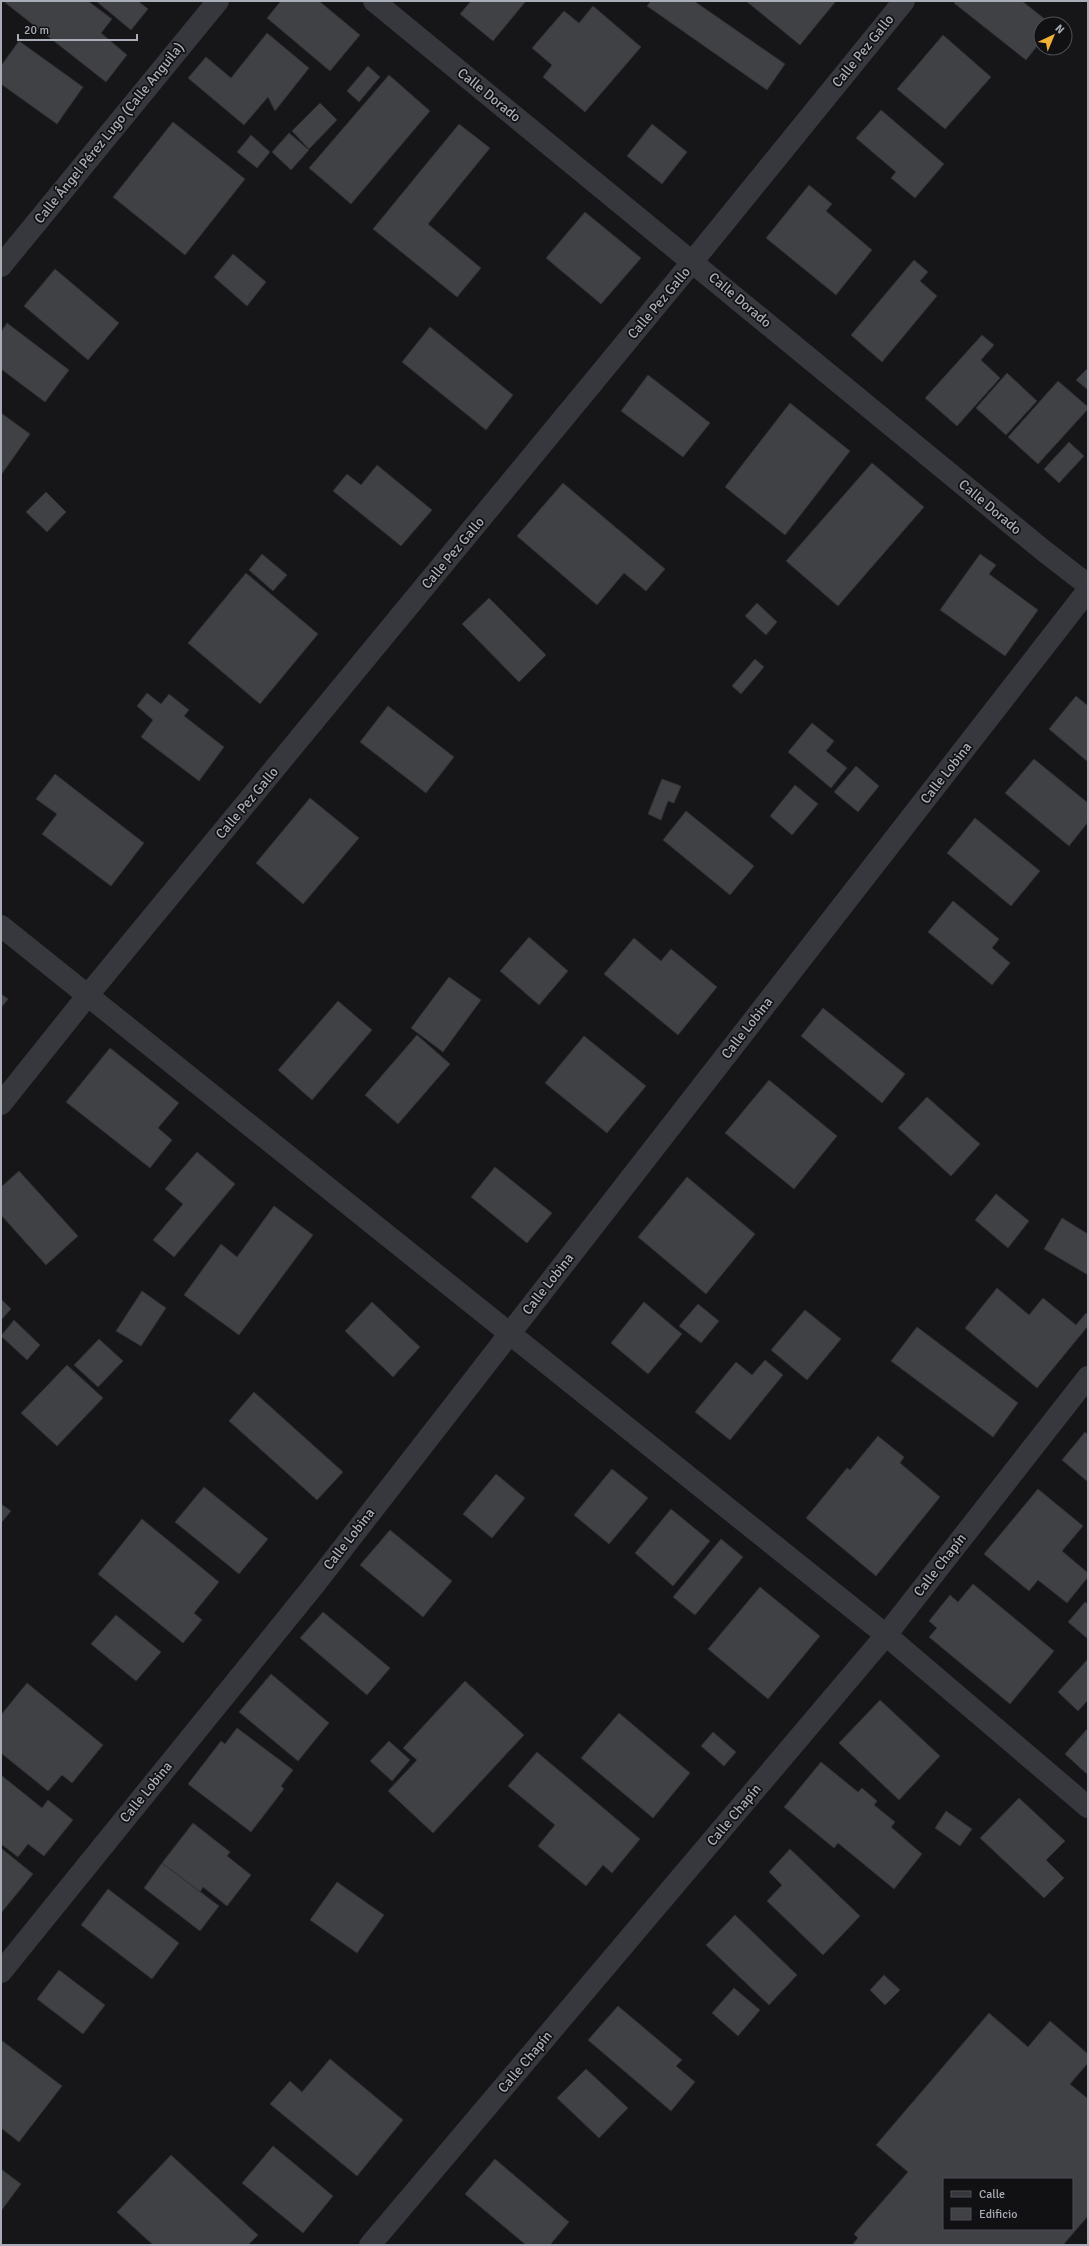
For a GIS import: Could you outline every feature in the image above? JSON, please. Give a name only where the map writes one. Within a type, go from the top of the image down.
[{"type":"street","name":"Calle Ángel Pérez Lugo (Calle Anguila)","points":[[1,266],[218,1]]},
{"type":"street","name":"Calle Dorado","points":[[374,1],[1038,546],[1088,585]]},
{"type":"street","name":"Calle Pez Gallo","points":[[1,1104],[88,995],[693,262],[904,1]]},
{"type":"street","name":"Calle Lobina","points":[[1,1972],[282,1624],[1088,590]]},
{"type":"street","points":[[1,926],[509,1334],[886,1634],[1088,1807]]},
{"type":"street","name":"Calle Chapín","points":[[370,2245],[886,1634],[1088,1377]]},
{"type":"building","points":[[3,1],[88,1],[112,19],[101,33],[127,55],[106,82]]},
{"type":"building","points":[[96,1],[138,1],[148,9],[131,30]]},
{"type":"building","points":[[281,1],[319,1],[360,35],[330,71],[267,18]]},
{"type":"building","points":[[471,1],[526,1],[493,41],[460,14]]},
{"type":"building","points":[[651,1],[694,1],[785,64],[767,90],[647,6]]},
{"type":"building","points":[[746,1],[836,1],[800,45]]},
{"type":"building","points":[[956,1],[1022,1],[1041,16],[1033,16],[1033,51],[1026,60],[954,3]]},
{"type":"building","points":[[593,6],[641,47],[585,112],[543,77],[552,65],[532,48],[564,11],[579,23]]},
{"type":"building","points":[[267,33],[309,68],[275,111],[268,97],[244,125],[188,78],[206,57],[231,78]]},
{"type":"building","points":[[943,35],[991,77],[945,129],[897,89]]},
{"type":"building","points":[[19,41],[83,87],[57,124],[1,84],[1,66]]},
{"type":"building","points":[[368,66],[380,77],[359,102],[347,91]]},
{"type":"building","points":[[389,75],[430,111],[351,204],[309,168]]},
{"type":"building","points":[[320,103],[337,120],[309,149],[292,131]]},
{"type":"building","points":[[881,110],[944,164],[915,198],[891,178],[896,172],[856,138]]},
{"type":"building","points":[[173,122],[245,179],[185,255],[113,197]]},
{"type":"building","points":[[459,124],[490,148],[428,224],[481,268],[457,297],[373,229]]},
{"type":"building","points":[[652,124],[687,152],[662,184],[627,156]]},
{"type":"building","points":[[289,133],[309,150],[291,170],[272,152]]},
{"type":"building","points":[[251,135],[270,152],[257,168],[237,152]]},
{"type":"building","points":[[809,185],[832,204],[826,211],[872,250],[836,295],[766,238]]},
{"type":"building","points":[[585,212],[641,258],[601,304],[546,258]]},
{"type":"building","points":[[233,254],[266,282],[247,306],[214,277]]},
{"type":"building","points":[[914,260],[928,272],[920,281],[937,296],[882,362],[851,335]]},
{"type":"building","points":[[55,269],[119,323],[88,360],[24,306]]},
{"type":"building","points":[[7,323],[69,370],[45,402],[1,369],[1,332]]},
{"type":"building","points":[[430,327],[513,395],[486,430],[402,362]]},
{"type":"building","points":[[982,335],[994,345],[981,360],[1000,378],[957,426],[925,398]]},
{"type":"building","points":[[1088,368],[1088,390],[1076,380]]},
{"type":"building","points":[[1007,373],[1037,401],[1006,435],[976,408]]},
{"type":"building","points":[[648,375],[710,423],[683,457],[621,411]]},
{"type":"building","points":[[1058,381],[1088,407],[1088,409],[1038,464],[1008,437]]},
{"type":"building","points":[[790,403],[850,451],[785,535],[725,487]]},
{"type":"building","points":[[1,413],[30,434],[1,475]]},
{"type":"building","points":[[1069,442],[1084,456],[1059,483],[1044,469]]},
{"type":"building","points":[[872,463],[924,507],[838,606],[786,561]]},
{"type":"building","points":[[377,465],[432,510],[401,546],[333,491],[347,474],[361,485]]},
{"type":"building","points":[[563,483],[665,569],[646,591],[624,573],[597,605],[517,536]]},
{"type":"building","points":[[46,492],[66,512],[47,532],[26,512]]},
{"type":"building","points":[[262,554],[287,575],[273,591],[249,570]]},
{"type":"building","points":[[980,554],[996,565],[989,574],[1038,610],[1005,656],[940,610]]},
{"type":"building","points":[[246,573],[318,634],[260,704],[188,643]]},
{"type":"building","points":[[489,598],[546,655],[519,682],[462,624]]},
{"type":"building","points":[[757,603],[777,622],[766,635],[745,616]]},
{"type":"building","points":[[755,659],[764,667],[741,694],[732,686]]},
{"type":"building","points":[[147,693],[161,704],[169,694],[189,710],[184,716],[224,747],[199,781],[141,737],[153,720],[137,706]]},
{"type":"building","points":[[1076,696],[1088,706],[1088,762],[1049,729]]},
{"type":"building","points":[[388,706],[454,757],[426,793],[360,742]]},
{"type":"building","points":[[812,723],[834,741],[826,751],[847,768],[831,788],[788,752]]},
{"type":"building","points":[[1034,759],[1088,803],[1088,822],[1069,846],[1005,793]]},
{"type":"building","points":[[856,766],[879,786],[858,812],[834,792]]},
{"type":"building","points":[[55,774],[144,843],[111,886],[42,834],[57,814],[36,799]]},
{"type":"building","points":[[662,779],[681,786],[674,803],[668,801],[661,820],[648,814]]},
{"type":"building","points":[[795,785],[818,804],[792,835],[770,816]]},
{"type":"building","points":[[310,798],[359,838],[303,904],[256,863]]},
{"type":"building","points":[[686,811],[754,866],[730,895],[663,840]]},
{"type":"building","points":[[975,818],[1040,871],[1011,906],[947,853]]},
{"type":"building","points":[[953,901],[999,939],[992,948],[1010,963],[992,985],[928,932]]},
{"type":"building","points":[[529,937],[568,971],[539,1005],[500,971]]},
{"type":"building","points":[[634,938],[661,961],[671,949],[717,987],[678,1035],[604,974]]},
{"type":"building","points":[[449,977],[481,1000],[443,1052],[411,1028]]},
{"type":"building","points":[[1,994],[8,999],[1,1008]]},
{"type":"building","points":[[338,1001],[372,1030],[312,1100],[278,1070]]},
{"type":"building","points":[[823,1008],[905,1074],[882,1103],[801,1036]]},
{"type":"building","points":[[417,1035],[450,1064],[398,1124],[365,1095]]},
{"type":"building","points":[[584,1036],[646,1086],[607,1133],[545,1083]]},
{"type":"building","points":[[110,1048],[179,1103],[158,1128],[172,1140],[150,1168],[66,1102]]},
{"type":"building","points":[[769,1080],[837,1136],[794,1189],[725,1133]]},
{"type":"building","points":[[927,1097],[980,1144],[951,1176],[898,1128]]},
{"type":"building","points":[[197,1152],[235,1184],[174,1257],[153,1240],[183,1204],[165,1189]]},
{"type":"building","points":[[495,1167],[552,1213],[527,1243],[471,1197]]},
{"type":"building","points":[[19,1171],[78,1236],[46,1265],[1,1215],[1,1187]]},
{"type":"building","points":[[687,1177],[755,1234],[706,1294],[638,1237]]},
{"type":"building","points":[[996,1194],[1029,1221],[1008,1248],[975,1220]]},
{"type":"building","points":[[274,1206],[313,1235],[239,1335],[184,1295],[221,1244],[237,1257]]},
{"type":"building","points":[[1062,1218],[1088,1234],[1088,1275],[1044,1249]]},
{"type":"building","points":[[997,1288],[1029,1315],[1043,1298],[1076,1325],[1086,1313],[1088,1315],[1088,1326],[1037,1388],[965,1328]]},
{"type":"building","points":[[142,1291],[166,1308],[141,1346],[116,1331]]},
{"type":"building","points":[[1,1299],[11,1309],[1,1320]]},
{"type":"building","points":[[372,1302],[420,1347],[393,1377],[345,1331]]},
{"type":"building","points":[[644,1302],[682,1334],[648,1374],[611,1343]]},
{"type":"building","points":[[698,1304],[719,1321],[701,1343],[679,1326]]},
{"type":"building","points":[[805,1310],[841,1339],[807,1380],[771,1350]]},
{"type":"building","points":[[14,1320],[40,1345],[27,1360],[1,1336]]},
{"type":"building","points":[[917,1327],[1018,1403],[993,1437],[891,1361]]},
{"type":"building","points":[[99,1339],[123,1361],[98,1387],[74,1365]]},
{"type":"building","points":[[765,1360],[783,1375],[730,1440],[695,1412],[736,1362],[752,1375]]},
{"type":"building","points":[[67,1365],[103,1398],[57,1446],[21,1413]]},
{"type":"building","points":[[254,1392],[343,1472],[317,1500],[229,1421]]},
{"type":"building","points":[[1085,1432],[1088,1435],[1088,1482],[1062,1460]]},
{"type":"building","points":[[878,1436],[904,1457],[900,1463],[940,1497],[876,1576],[806,1518],[847,1468],[850,1470]]},
{"type":"building","points":[[612,1469],[648,1498],[609,1544],[574,1515]]},
{"type":"building","points":[[496,1474],[525,1498],[492,1538],[463,1514]]},
{"type":"building","points":[[204,1487],[268,1539],[239,1574],[175,1522]]},
{"type":"building","points":[[1038,1489],[1083,1526],[1062,1551],[1088,1573],[1088,1577],[1067,1603],[1038,1580],[1029,1591],[984,1554]]},
{"type":"building","points":[[1,1504],[11,1511],[1,1523]]},
{"type":"building","points":[[671,1509],[710,1541],[673,1586],[635,1553]]},
{"type":"building","points":[[142,1519],[219,1582],[194,1613],[202,1620],[183,1643],[98,1574]]},
{"type":"building","points":[[390,1530],[452,1581],[423,1617],[360,1565]]},
{"type":"building","points":[[721,1539],[743,1557],[695,1615],[673,1597]]},
{"type":"building","points":[[973,1584],[1054,1651],[1010,1704],[929,1637],[937,1628],[929,1621],[950,1595],[958,1602]]},
{"type":"building","points":[[760,1587],[820,1636],[768,1699],[708,1649]]},
{"type":"building","points":[[1085,1602],[1088,1604],[1088,1639],[1068,1622]]},
{"type":"building","points":[[323,1612],[390,1668],[367,1695],[300,1638]]},
{"type":"building","points":[[116,1615],[161,1652],[136,1681],[91,1644]]},
{"type":"building","points":[[1088,1659],[1088,1700],[1078,1711],[1058,1692]]},
{"type":"building","points":[[271,1674],[329,1723],[298,1761],[239,1712]]},
{"type":"building","points":[[465,1681],[524,1735],[433,1833],[388,1791],[417,1760],[403,1748]]},
{"type":"building","points":[[27,1683],[103,1745],[72,1783],[62,1775],[48,1791],[1,1753],[1,1715]]},
{"type":"building","points":[[880,1700],[940,1756],[899,1800],[839,1743]]},
{"type":"building","points":[[619,1713],[690,1773],[653,1818],[581,1758]]},
{"type":"building","points":[[237,1728],[293,1770],[281,1786],[284,1789],[251,1832],[188,1784],[221,1741],[225,1744]]},
{"type":"building","points":[[1088,1728],[1088,1775],[1065,1754]]},
{"type":"building","points":[[713,1732],[736,1752],[724,1766],[701,1746]]},
{"type":"building","points":[[389,1741],[410,1760],[392,1781],[370,1761]]},
{"type":"building","points":[[537,1752],[640,1839],[612,1873],[603,1865],[586,1886],[538,1846],[555,1825],[508,1786]]},
{"type":"building","points":[[821,1762],[858,1792],[862,1788],[877,1801],[874,1805],[895,1822],[891,1827],[922,1854],[894,1889],[838,1843],[834,1848],[784,1807]]},
{"type":"building","points":[[1,1775],[42,1808],[48,1800],[73,1820],[44,1856],[28,1844],[18,1857],[1,1844]]},
{"type":"building","points":[[1019,1798],[1065,1841],[1046,1860],[1064,1878],[1044,1898],[980,1838]]},
{"type":"building","points":[[946,1811],[972,1829],[960,1846],[935,1828]]},
{"type":"building","points":[[193,1823],[230,1852],[227,1856],[251,1875],[227,1906],[203,1887],[200,1892],[162,1863]]},
{"type":"building","points":[[1,1848],[33,1874],[1,1913]]},
{"type":"building","points":[[790,1849],[860,1916],[823,1955],[767,1901],[782,1885],[769,1872]]},
{"type":"building","points":[[162,1863],[219,1906],[200,1931],[144,1888]]},
{"type":"building","points":[[337,1882],[384,1915],[357,1953],[310,1920]]},
{"type":"building","points":[[108,1889],[179,1943],[152,1979],[81,1925]]},
{"type":"building","points":[[735,1915],[797,1975],[769,2005],[706,1945]]},
{"type":"building","points":[[59,1970],[105,2005],[83,2034],[37,1999]]},
{"type":"building","points":[[884,1975],[900,1990],[885,2005],[870,1990]]},
{"type":"building","points":[[734,1988],[760,2010],[738,2036],[712,2013]]},
{"type":"building","points":[[618,2006],[682,2060],[676,2066],[695,2082],[671,2111],[588,2040]]},
{"type":"building","points":[[989,2013],[1028,2047],[1050,2021],[1088,2054],[1088,2063],[1070,2084],[1088,2099],[1088,2216],[1063,2245],[852,2245],[858,2238],[854,2234],[908,2172],[876,2145]]},
{"type":"building","points":[[1,2040],[62,2086],[19,2142],[1,2128]]},
{"type":"building","points":[[330,2059],[403,2120],[357,2176],[270,2104],[290,2081],[302,2092]]},
{"type":"building","points":[[586,2069],[628,2108],[599,2138],[557,2098]]},
{"type":"building","points":[[273,2146],[333,2196],[303,2233],[242,2183]]},
{"type":"building","points":[[171,2155],[258,2235],[248,2245],[153,2245],[117,2212]]},
{"type":"building","points":[[495,2159],[569,2222],[550,2245],[526,2245],[465,2194]]},
{"type":"building","points":[[1,2169],[21,2184],[1,2211]]}]
